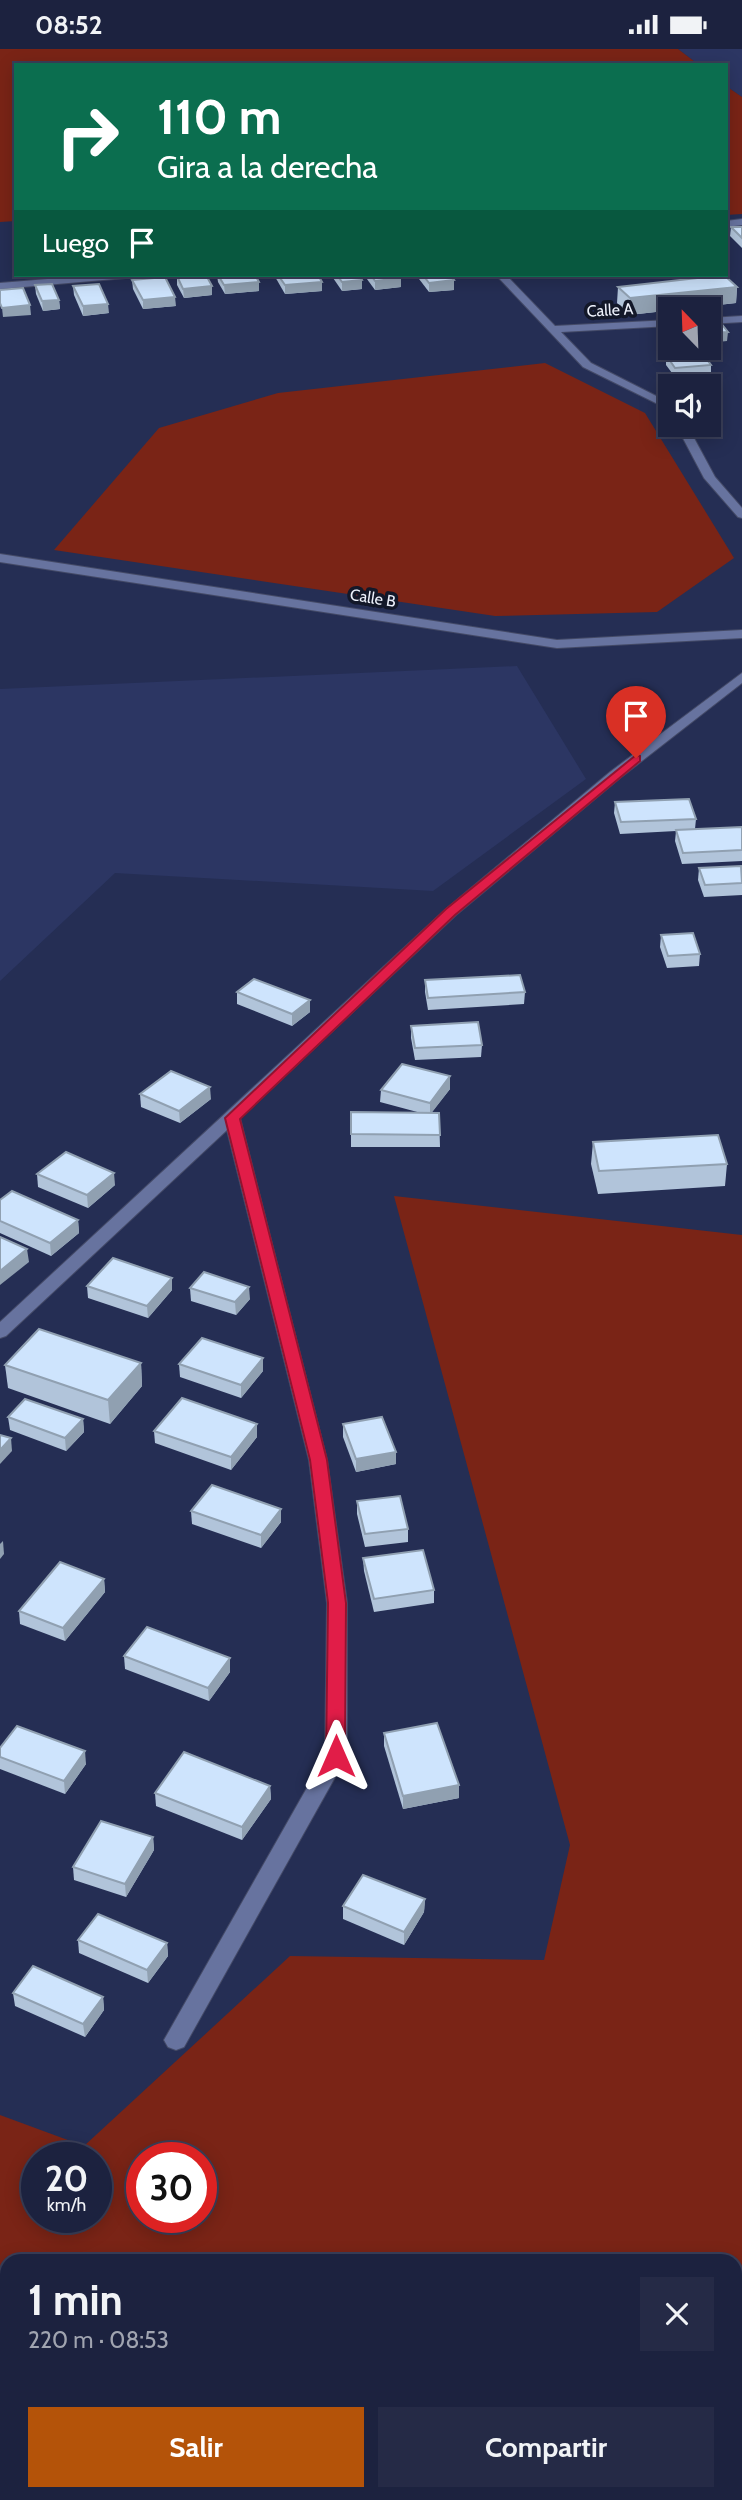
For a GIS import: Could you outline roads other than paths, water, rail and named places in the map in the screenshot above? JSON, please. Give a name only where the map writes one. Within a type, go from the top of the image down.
[{"type":"street","points":[[0,286],[103,277]]},
{"type":"street","points":[[503,277],[587,365],[658,401]]},
{"type":"street","points":[[721,320],[742,319]]},
{"type":"street","name":"Calle A","points":[[551,329],[658,324]]},
{"type":"street","points":[[688,437],[710,478],[742,515]]},
{"type":"street","name":"Calle B","points":[[0,558],[557,644],[742,634]]},
{"type":"street","points":[[0,1332],[451,912],[615,775],[742,677]]},
{"type":"street","points":[[176,2039],[336,1756],[337,1603],[318,1460],[232,1118]]}]
